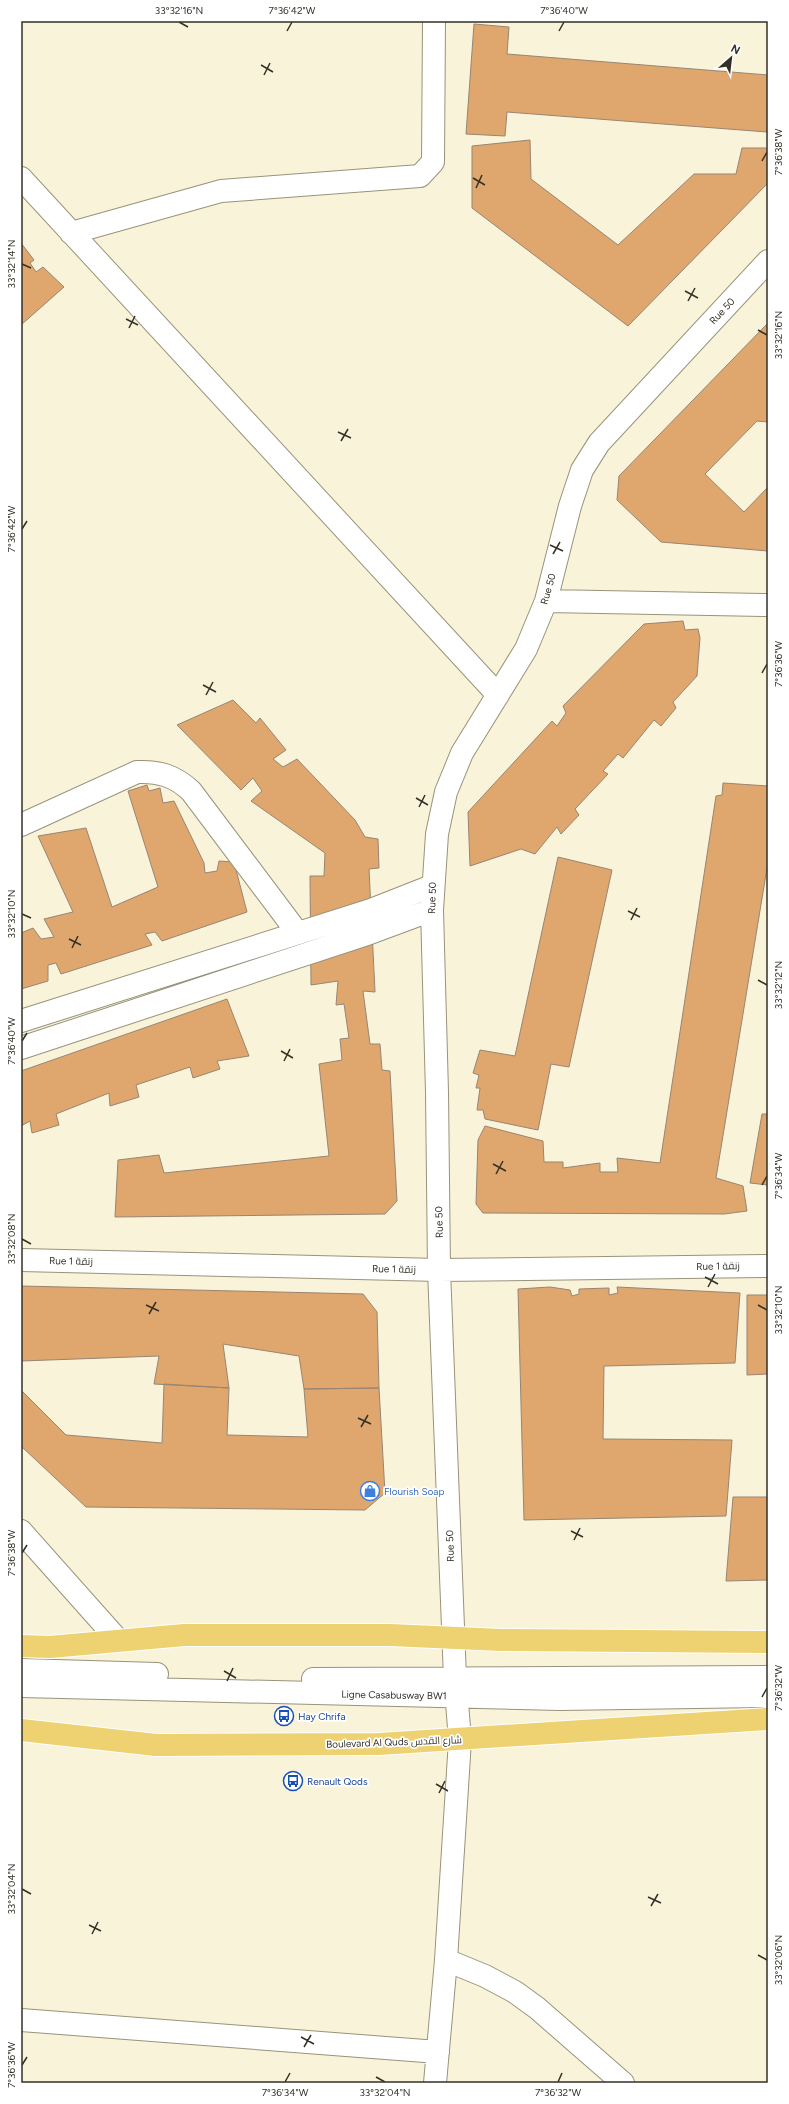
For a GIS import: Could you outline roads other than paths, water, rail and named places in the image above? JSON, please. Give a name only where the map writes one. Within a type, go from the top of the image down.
[{"type":"main road","points":[[21,1646],[50,1647],[184,1635],[390,1635],[454,1638],[768,1642]]},
{"type":"main road","name":"Boulevard Al Quds شارع القدس","points":[[21,1730],[156,1745],[379,1744],[460,1740],[768,1719]]},
{"type":"street","points":[[71,233],[221,190],[420,176],[432,162],[434,21]]},
{"type":"street","points":[[21,178],[498,695]]},
{"type":"street","name":"Rue 50","points":[[435,2083],[446,1960],[460,1740],[456,1687],[439,1270],[437,1092],[432,910],[432,886],[437,834],[446,792],[462,753],[526,649],[546,601],[570,506],[582,470],[599,443],[768,261]]},
{"type":"street","points":[[546,601],[768,605]]},
{"type":"street","points":[[21,825],[137,772],[149,772],[172,777],[191,791],[297,932]]},
{"type":"street","points":[[21,1021],[297,932],[371,910],[432,886]]},
{"type":"street","points":[[21,1048],[370,933],[432,910]]},
{"type":"street","name":"Rue 1 زنقة","points":[[21,1260],[439,1270],[768,1266]]},
{"type":"street","points":[[21,1531],[118,1640]]},
{"type":"street","name":"Ligne Casabusway BW1","points":[[21,1670],[302,1679],[456,1687],[560,1699],[768,1696]]},
{"type":"street","name":"Ligne Casabusway BW1","points":[[21,1686],[456,1687],[768,1677]]},
{"type":"street","points":[[446,1960],[485,1976],[515,1992],[537,2008],[623,2083]]},
{"type":"street","points":[[21,2020],[438,2052]]},
{"type":"place","name":"Flourish Soap","points":[[370,1491]]},
{"type":"place","name":"Hay Chrifa","points":[[284,1716]]},
{"type":"place","name":"Renault Qods","points":[[293,1781]]}]
